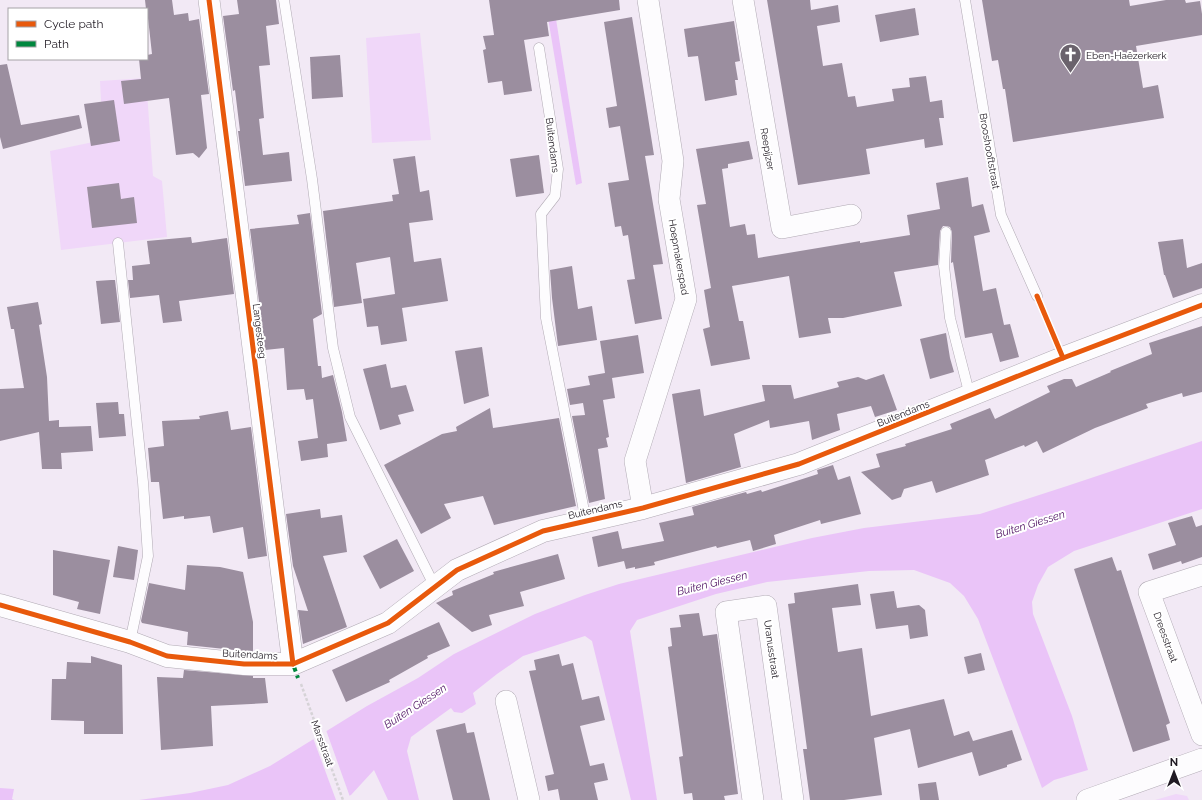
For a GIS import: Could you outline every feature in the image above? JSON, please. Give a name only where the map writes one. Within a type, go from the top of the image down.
[{"type":"street","name":"Langesteeg","points":[[209,0],[293,664]]},
{"type":"street","name":"Hoepmakerspad","points":[[643,508],[635,461],[686,299],[669,200],[673,161],[648,0]]},
{"type":"street","name":"Reepijzer","points":[[743,0],[782,228],[851,215]]},
{"type":"street","name":"Buitendams","points":[[0,605],[130,642],[167,656],[244,664],[293,664],[388,623],[457,570],[543,531],[643,508],[799,464],[1063,358],[1202,305]]},
{"type":"street","name":"Dreesstraat","points":[[1202,575],[1149,592],[1202,735]]},
{"type":"street","name":"Uranusstraat","points":[[753,800],[726,612],[766,606],[793,800]]},
{"type":"street","points":[[506,701],[529,800]]},
{"type":"street","points":[[1087,800],[1202,759]]},
{"type":"lane","points":[[284,0],[312,179],[333,348],[350,417],[435,587]]},
{"type":"lane","name":"Brooshooftstraat","points":[[965,0],[1001,215],[1037,296]]},
{"type":"lane","name":"Buitendams","points":[[538,48],[558,169],[555,196],[541,214],[546,318],[586,521]]},
{"type":"lane","points":[[946,232],[944,266],[950,318],[970,396]]},
{"type":"lane","points":[[118,243],[143,482],[148,556],[130,642]]},
{"type":"shaded area","points":[[420,33],[431,140],[372,143],[366,38]]},
{"type":"shaded area","points":[[146,78],[153,176],[162,181],[167,237],[61,250],[50,151],[103,140],[100,81]]},
{"type":"shaded area","points":[[1176,794],[1187,796],[1189,800],[1155,800]]},
{"type":"water","points":[[545,0],[553,0],[582,183],[576,185]]},
{"type":"water","name":"Buiten Giessen","points":[[1202,441],[1202,509],[1074,551],[1048,567],[1038,585],[1032,602],[1033,614],[1072,716],[1088,770],[1054,780],[1042,788],[978,619],[964,596],[950,583],[914,570],[869,571],[767,582],[716,594],[637,620],[630,631],[657,800],[631,800],[592,641],[585,636],[523,656],[473,693],[476,704],[462,713],[454,712],[451,708],[411,737],[407,751],[419,800],[388,800],[374,770],[351,795],[340,800],[139,800],[190,793],[228,785],[270,766],[367,706],[418,678],[454,654],[535,614],[585,595],[619,584],[812,538],[864,528],[980,514]]},
{"type":"water","points":[[0,788],[14,789],[12,799],[14,800],[0,800]]},
{"type":"pier","points":[[326,730],[350,797],[345,800],[336,800],[313,738]]},
{"type":"building","points":[[145,0],[172,0],[174,15],[188,13],[189,21],[199,19],[209,94],[201,95],[207,148],[199,158],[193,153],[176,155],[169,98],[124,104],[121,81],[141,79],[139,60],[148,60],[148,55],[152,54],[148,8],[146,8]]},
{"type":"building","points":[[237,0],[276,0],[279,24],[266,26],[270,65],[259,66],[264,118],[259,119],[263,155],[289,152],[292,181],[245,186],[238,131],[240,131],[235,90],[233,91],[223,16],[239,14]]},
{"type":"building","points":[[489,0],[619,0],[620,10],[547,22],[549,36],[524,40],[532,91],[504,95],[502,81],[488,83],[483,50],[486,49],[483,36],[494,35]]},
{"type":"building","points":[[767,0],[810,0],[811,10],[838,5],[840,22],[817,26],[823,66],[842,63],[848,97],[855,96],[857,107],[894,101],[892,89],[910,87],[909,78],[926,76],[930,102],[942,100],[944,118],[939,118],[943,145],[925,148],[924,139],[866,149],[870,174],[798,185]]},
{"type":"building","name":"Eben-Haëzerkerk","points":[[982,0],[1129,0],[1130,6],[1166,0],[1185,0],[1186,3],[1200,1],[1202,14],[1202,35],[1136,46],[1143,88],[1158,85],[1164,118],[1013,142],[1005,89],[1003,89],[998,60],[992,61]]},
{"type":"building","points":[[915,8],[919,35],[880,42],[875,15]]},
{"type":"building","points":[[632,17],[654,155],[645,156],[663,264],[653,265],[662,319],[635,324],[627,280],[635,279],[628,235],[623,236],[621,226],[615,227],[608,183],[629,180],[620,126],[609,128],[606,108],[617,106],[604,22]]},
{"type":"building","points":[[734,21],[740,61],[735,62],[738,80],[735,80],[737,95],[705,101],[698,56],[688,57],[684,29]]},
{"type":"building","points":[[340,55],[343,97],[312,99],[310,57]]},
{"type":"building","points":[[7,64],[21,125],[79,115],[82,128],[3,149],[0,137],[0,65]]},
{"type":"building","points":[[114,100],[120,141],[91,146],[84,104]]},
{"type":"building","points":[[749,141],[753,159],[728,164],[728,168],[722,169],[730,227],[745,224],[747,235],[755,234],[758,258],[860,241],[860,243],[910,235],[907,215],[940,209],[936,183],[968,177],[972,207],[983,204],[990,232],[974,236],[983,291],[996,288],[1004,325],[1010,324],[1019,357],[1000,362],[992,333],[965,338],[953,262],[951,263],[952,232],[950,227],[943,226],[940,231],[938,265],[894,272],[902,306],[843,318],[828,318],[831,333],[799,338],[789,276],[732,286],[739,321],[743,321],[750,359],[711,366],[703,329],[710,327],[704,290],[711,288],[697,205],[706,204],[696,149]]},
{"type":"building","points":[[539,155],[544,193],[516,197],[510,159]]},
{"type":"building","points":[[415,156],[420,192],[429,190],[433,220],[409,223],[414,262],[441,258],[448,301],[402,308],[407,341],[381,345],[378,326],[367,327],[363,299],[395,294],[390,257],[356,263],[362,303],[334,307],[323,211],[393,201],[392,195],[399,194],[393,159]]},
{"type":"building","points":[[119,183],[121,199],[134,197],[137,223],[92,228],[87,187]]},
{"type":"building","points":[[310,213],[322,314],[313,319],[318,366],[321,366],[322,378],[333,375],[347,441],[327,444],[328,457],[301,461],[298,441],[318,438],[313,399],[306,400],[304,389],[287,390],[284,348],[265,350],[250,229],[299,224],[297,215]]},
{"type":"building","points":[[191,237],[192,243],[227,238],[234,294],[179,301],[182,321],[163,323],[159,295],[130,298],[128,280],[133,280],[132,266],[150,264],[147,241]]},
{"type":"building","points":[[1183,239],[1187,268],[1202,263],[1202,288],[1173,298],[1164,275],[1158,242]]},
{"type":"building","points":[[572,266],[578,309],[592,306],[597,340],[558,346],[550,270]]},
{"type":"building","points":[[115,280],[120,322],[101,324],[96,281]]},
{"type":"building","points":[[38,302],[42,324],[39,325],[47,377],[49,421],[59,420],[59,427],[91,426],[93,451],[61,453],[62,469],[42,469],[39,432],[0,441],[0,389],[24,388],[14,329],[11,329],[7,307]]},
{"type":"building","points":[[1202,326],[1202,392],[1183,397],[1182,393],[1146,404],[1148,408],[1095,428],[1043,453],[1037,441],[1025,447],[1024,445],[985,460],[989,475],[936,493],[932,481],[904,489],[901,497],[892,500],[861,472],[880,467],[876,454],[906,446],[905,444],[952,429],[950,424],[990,408],[995,419],[1050,392],[1047,386],[1064,379],[1072,379],[1076,387],[1152,354],[1149,343]]},
{"type":"building","points":[[946,333],[954,372],[930,379],[920,339]]},
{"type":"building","points":[[638,335],[644,373],[612,378],[615,398],[603,400],[609,437],[606,438],[608,447],[598,449],[605,499],[589,503],[572,416],[585,415],[583,403],[570,405],[567,389],[590,385],[588,376],[605,373],[600,341]]},
{"type":"building","points":[[482,347],[489,396],[464,404],[455,351]]},
{"type":"building","points":[[386,364],[391,388],[406,385],[414,411],[398,415],[401,424],[380,430],[363,369]]},
{"type":"building","points":[[884,374],[897,410],[875,417],[871,406],[837,414],[840,430],[812,440],[809,421],[770,428],[769,420],[734,434],[741,467],[686,483],[672,394],[700,389],[704,416],[765,401],[762,385],[791,385],[794,399],[839,387],[837,382],[858,377],[866,380]]},
{"type":"building","points":[[118,402],[119,414],[124,414],[126,436],[99,438],[96,403]]},
{"type":"building","points":[[490,408],[493,428],[559,418],[576,506],[494,525],[483,496],[444,504],[451,518],[421,534],[384,465],[442,434],[457,431],[456,427]]},
{"type":"building","points":[[228,411],[231,430],[251,427],[267,556],[248,559],[243,527],[213,533],[210,516],[184,519],[184,516],[163,519],[159,482],[151,482],[148,448],[164,446],[162,421],[200,419],[199,416]]},
{"type":"building","points":[[833,465],[838,480],[850,476],[861,514],[821,524],[820,520],[774,535],[776,544],[753,551],[750,540],[717,548],[716,546],[654,562],[655,565],[635,569],[635,567],[626,569],[624,561],[598,567],[592,537],[618,531],[622,549],[664,541],[659,523],[694,515],[692,507],[746,492],[747,494],[761,490],[762,492],[818,474],[817,470]]},
{"type":"building","points":[[320,509],[321,518],[342,515],[347,552],[323,556],[347,627],[303,644],[298,610],[308,611],[293,566],[286,514]]},
{"type":"building","points":[[1192,516],[1196,527],[1202,525],[1202,557],[1182,564],[1181,561],[1153,570],[1148,554],[1176,545],[1168,523]]},
{"type":"building","points":[[397,539],[414,571],[380,589],[363,556]]},
{"type":"building","points":[[118,546],[138,550],[134,580],[113,577]]},
{"type":"building","points":[[53,550],[110,560],[100,614],[77,609],[79,602],[53,595]]},
{"type":"building","points":[[558,554],[565,579],[520,592],[524,606],[489,615],[492,625],[472,632],[436,603],[453,595],[452,591],[494,574],[493,572]]},
{"type":"building","points":[[1112,557],[1117,571],[1121,570],[1170,723],[1166,725],[1170,740],[1133,752],[1074,569]]},
{"type":"building","points":[[187,565],[220,567],[243,572],[253,622],[253,652],[187,645],[188,632],[142,623],[141,621],[149,583],[185,590]]},
{"type":"building","points":[[858,584],[861,605],[832,608],[838,652],[862,648],[871,716],[944,699],[954,736],[969,731],[973,741],[1012,730],[1022,760],[1007,765],[1007,767],[979,776],[972,752],[918,768],[910,729],[874,738],[882,795],[844,800],[810,800],[803,749],[807,749],[788,604],[795,603],[794,593]]},
{"type":"building","points":[[894,591],[897,608],[919,605],[925,610],[928,636],[910,639],[908,625],[876,629],[870,594]]},
{"type":"building","points":[[699,613],[703,636],[717,634],[738,794],[724,796],[725,800],[693,800],[692,793],[684,794],[679,757],[683,756],[668,647],[672,646],[670,628],[681,627],[679,615]]},
{"type":"building","points":[[439,622],[450,646],[427,656],[428,658],[389,680],[390,682],[346,702],[332,670]]},
{"type":"building","points":[[981,653],[985,670],[968,674],[964,657]]},
{"type":"building","points":[[559,654],[562,666],[573,663],[582,700],[599,696],[605,720],[580,726],[590,766],[604,763],[608,780],[594,783],[598,800],[560,800],[558,789],[548,791],[545,776],[554,774],[529,671],[536,670],[534,660]]},
{"type":"building","points":[[91,656],[122,665],[123,734],[84,734],[84,721],[51,720],[52,679],[66,679],[67,662],[91,663]]},
{"type":"building","points":[[184,670],[265,678],[268,703],[211,706],[213,746],[161,750],[157,677],[183,678]]},
{"type":"building","points":[[465,723],[467,733],[474,732],[490,800],[453,800],[436,730]]},
{"type":"building","points":[[936,782],[939,800],[920,800],[918,784]]},
{"type":"marked path","points":[[293,664],[298,678]]},
{"type":"cycle path","points":[[209,0],[293,664]]},
{"type":"cycle path","points":[[1037,296],[1063,358]]},
{"type":"cycle path","points":[[0,605],[130,642],[167,656],[244,664],[293,664],[388,623],[457,570],[543,531],[643,508],[799,464],[1063,358],[1202,305]]},
{"type":"place","name":"Eben-Haëzerkerk","points":[[1070,74]]}]
